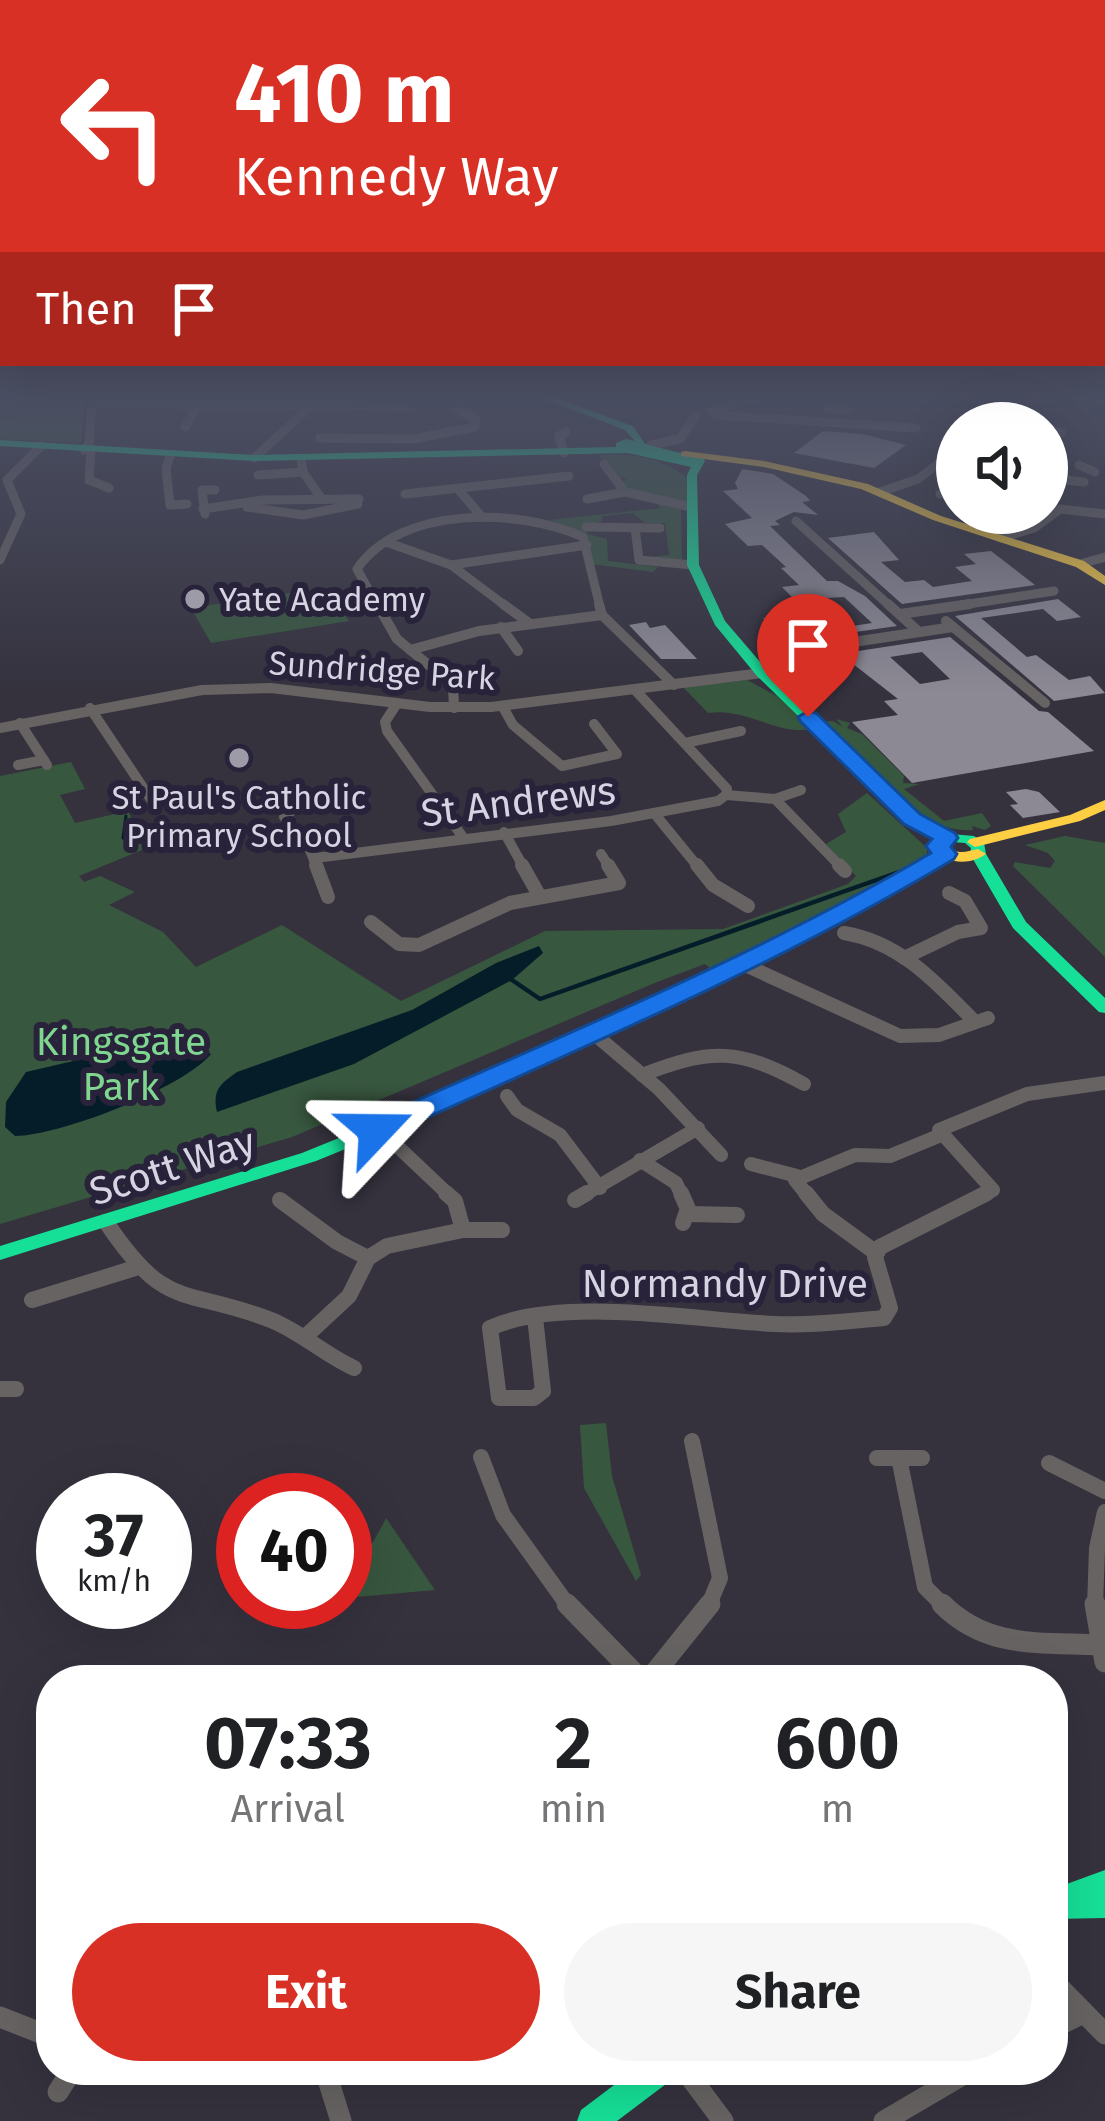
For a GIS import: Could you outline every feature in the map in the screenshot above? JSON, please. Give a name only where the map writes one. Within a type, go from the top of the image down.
[{"type":"main road","points":[[690,496],[693,565],[713,613],[762,673],[912,819],[961,849],[988,874],[1019,925],[1104,1008]]},
{"type":"main road","points":[[890,496],[1080,564],[1105,581]]},
{"type":"main road","name":"Scott Way","points":[[0,1252],[326,1150],[743,964],[961,849],[1075,818],[1105,804]]},
{"type":"main road","points":[[1068,1898],[1105,1883]]},
{"type":"main road","points":[[1068,1904],[1105,1904]]},
{"type":"main road","points":[[592,2121],[639,2085]]},
{"type":"street","points":[[0,560],[22,514],[14,496]]},
{"type":"street","points":[[169,496],[170,505],[188,504]]},
{"type":"street","points":[[203,496],[205,513],[238,506],[357,496],[303,515],[238,506]]},
{"type":"street","points":[[464,496],[482,517]]},
{"type":"street","points":[[587,500],[605,496]]},
{"type":"street","points":[[643,496],[691,507]]},
{"type":"street","points":[[1001,538],[1034,527],[1060,509],[1105,514]]},
{"type":"street","points":[[454,708],[454,685],[410,650],[370,598],[357,569],[365,553],[386,542],[482,517],[550,522],[577,532],[587,544],[602,615],[674,685]]},
{"type":"street","points":[[796,521],[920,632]]},
{"type":"street","points":[[586,527],[606,522],[660,528]]},
{"type":"street","points":[[635,528],[639,560],[660,566],[693,565]]},
{"type":"street","points":[[386,542],[451,565],[529,622]]},
{"type":"street","points":[[451,565],[587,544]]},
{"type":"street","points":[[1080,564],[1105,557]]},
{"type":"street","points":[[900,614],[1054,591]]},
{"type":"street","points":[[933,609],[1045,703]]},
{"type":"street","points":[[410,650],[501,627],[602,615]]},
{"type":"street","points":[[501,627],[518,651]]},
{"type":"street","points":[[774,654],[953,627]]},
{"type":"street","name":"Sundridge Park","points":[[0,728],[187,691],[249,688],[396,705],[503,707],[762,673]]},
{"type":"street","points":[[636,691],[727,789],[726,795]]},
{"type":"street","points":[[396,705],[385,722],[387,731],[462,836]]},
{"type":"street","points":[[503,707],[513,725],[562,766],[617,754],[594,724]]},
{"type":"street","points":[[90,708],[156,807]]},
{"type":"street","points":[[17,765],[45,763],[20,723]]},
{"type":"street","points":[[685,743],[741,731]]},
{"type":"street","points":[[802,790],[776,799],[845,871]]},
{"type":"street","name":"St Andrews","points":[[315,858],[654,813],[718,801],[726,795],[776,799]]},
{"type":"street","points":[[326,798],[279,811],[315,858],[328,897]]},
{"type":"street","points":[[654,813],[713,885],[748,906]]},
{"type":"street","points":[[504,832],[539,895]]},
{"type":"street","points":[[371,922],[399,944],[419,945],[497,907],[539,895],[619,883],[601,854]]},
{"type":"street","points":[[904,958],[958,932],[981,928],[964,901],[949,893]]},
{"type":"street","points":[[743,964],[898,1044],[982,1020],[904,958],[857,934],[844,933]]},
{"type":"street","points":[[592,1033],[722,1155]]},
{"type":"street","points":[[642,1075],[704,1051],[726,1050],[752,1055],[803,1085]]},
{"type":"street","points":[[751,1164],[797,1176],[855,1155],[890,1156],[940,1135],[945,1124],[1027,1094],[1105,1083]]},
{"type":"street","points":[[507,1096],[512,1107],[560,1136],[579,1169],[600,1188]]},
{"type":"street","points":[[575,1200],[698,1128]]},
{"type":"street","name":"Normandy Drive","points":[[535,1317],[543,1390],[534,1398],[499,1398],[490,1328],[501,1319],[535,1317],[639,1312],[672,1320],[778,1324],[884,1318],[890,1308],[875,1252],[992,1193],[990,1182],[940,1135]]},
{"type":"street","points":[[408,1150],[455,1201],[463,1230]]},
{"type":"street","points":[[640,1160],[676,1183],[686,1219],[736,1215]]},
{"type":"street","points":[[797,1176],[796,1187],[823,1214],[875,1252]]},
{"type":"street","points":[[280,1200],[368,1258]]},
{"type":"street","points":[[106,1222],[135,1268],[159,1288],[197,1304],[265,1318],[306,1336],[333,1360],[354,1368]]},
{"type":"street","points":[[306,1336],[350,1296],[368,1258],[400,1240],[463,1230],[502,1230]]},
{"type":"street","points":[[32,1300],[135,1268]]},
{"type":"street","points":[[658,1665],[714,1599],[720,1578],[692,1441]]},
{"type":"street","points":[[481,1457],[485,1479],[506,1521],[602,1647],[625,1665]]},
{"type":"street","points":[[878,1458],[922,1458]]},
{"type":"street","points":[[899,1458],[925,1587],[957,1619],[993,1639],[1102,1654],[1096,1539],[1105,1513]]},
{"type":"street","points":[[1049,1463],[1105,1490]]},
{"type":"street","points":[[1068,1998],[1105,2033]]},
{"type":"street","points":[[1068,2020],[1081,2014]]},
{"type":"street","points":[[0,2017],[36,2031]]},
{"type":"street","points":[[58,2092],[62,2085]]},
{"type":"street","points":[[330,2085],[341,2121]]},
{"type":"street","points":[[696,2085],[724,2121]]},
{"type":"street","points":[[884,2121],[945,2085]]},
{"type":"green space","points":[[652,496],[688,496],[688,503]]},
{"type":"green space","points":[[657,504],[681,509],[682,559],[678,562],[648,557],[669,555],[665,523],[645,523],[633,513],[602,516],[602,521],[583,527],[588,534],[607,539],[608,561],[658,567],[653,572],[591,564],[580,532],[549,520],[661,508]]},
{"type":"green space","points":[[324,588],[349,621],[211,643],[191,608]]},
{"type":"green space","points":[[747,680],[777,696],[813,729],[786,729],[736,714],[708,713],[683,687]]},
{"type":"green space","points":[[836,719],[862,734],[904,776],[903,783],[920,784],[904,789],[944,821],[982,813],[991,826],[985,830],[952,828],[910,808],[820,722],[833,721],[843,727]]},
{"type":"green space","name":"Kingsgate Park","points":[[71,762],[85,789],[60,795],[75,823],[128,811],[144,849],[79,876],[84,882],[100,876],[135,892],[109,905],[163,932],[196,967],[282,925],[401,1001],[545,931],[723,929],[848,884],[856,876],[826,844],[846,832],[838,814],[867,793],[927,848],[927,860],[780,940],[712,970],[705,964],[657,982],[292,1137],[0,1224],[0,776]]},
{"type":"green space","points":[[1065,836],[1105,843],[1105,957],[1013,866],[1015,862],[1050,868],[1055,861],[1048,853],[1025,845]]},
{"type":"green space","points":[[606,1423],[612,1476],[641,1575],[636,1581],[584,1488],[580,1425]]},
{"type":"green space","points":[[386,1518],[435,1590],[372,1596],[372,1544]]},
{"type":"water","points":[[539,946],[543,953],[512,980],[354,1064],[217,1112],[219,1088],[237,1072],[412,1010],[496,963]]},
{"type":"water","points":[[147,1029],[174,1035],[211,1054],[175,1081],[89,1119],[15,1136],[5,1127],[6,1102],[26,1072],[82,1059],[116,1039]]},
{"type":"building","points":[[728,496],[806,496],[810,501],[802,502],[818,515],[794,512],[775,521],[780,525],[770,526],[827,581],[838,581],[865,596],[897,626],[787,642],[763,618],[800,613],[820,631],[872,623],[844,597],[795,600],[782,587],[799,585],[781,568],[786,567],[762,545],[748,546],[725,524],[752,518]]},
{"type":"building","points":[[874,532],[899,560],[881,562],[905,582],[924,580],[933,587],[972,581],[955,567],[976,564],[964,554],[991,551],[1035,585],[902,604],[828,538]]},
{"type":"building","points":[[1058,599],[1081,617],[1057,621],[1043,609],[981,618],[1027,657],[1036,655],[1069,680],[1090,676],[1105,693],[1054,701],[955,616]]},
{"type":"building","points":[[646,622],[650,628],[665,625],[697,659],[661,659],[629,625]]},
{"type":"building","points":[[950,637],[1094,751],[912,783],[852,722],[898,715],[884,701],[898,699],[848,660],[819,664],[839,685],[812,689],[786,662]],"holes":[[[922,652],[950,679],[920,684],[890,657]]]},
{"type":"building","points":[[1006,792],[1039,792],[1060,812],[1023,818],[1010,805],[1018,804]]},
{"type":"waterway","points":[[123,838],[126,816]]},
{"type":"waterway","points":[[512,980],[540,999],[899,872]]},
{"type":"traffic: fast","points":[[692,496],[693,565],[719,622],[762,673],[912,819],[947,838],[969,839],[979,846],[978,854],[1019,925],[1105,1008]]},
{"type":"traffic: fast","points":[[0,1253],[309,1157],[412,1115],[743,964],[855,908],[946,854]]},
{"type":"traffic: fast","points":[[1068,1897],[1105,1883]]},
{"type":"traffic: fast","points":[[1068,1907],[1105,1905]]},
{"type":"traffic: fast","points":[[592,2121],[639,2085]]},
{"type":"traffic: slow","points":[[887,496],[937,518],[1080,564],[1105,581]]},
{"type":"traffic: slow","points":[[975,842],[1075,818],[1105,804]]},
{"type":"traffic: slow","points":[[947,838],[938,846],[947,854],[962,858],[978,854]]},
{"type":"place","name":"Yate Academy","points":[[195,599]]},
{"type":"place","name":"St Paul's Catholic Primary School","points":[[239,758]]},
{"type":"route","points":[[376,1130],[743,964],[855,908],[946,854],[938,846],[947,838],[912,819],[808,717]]}]
